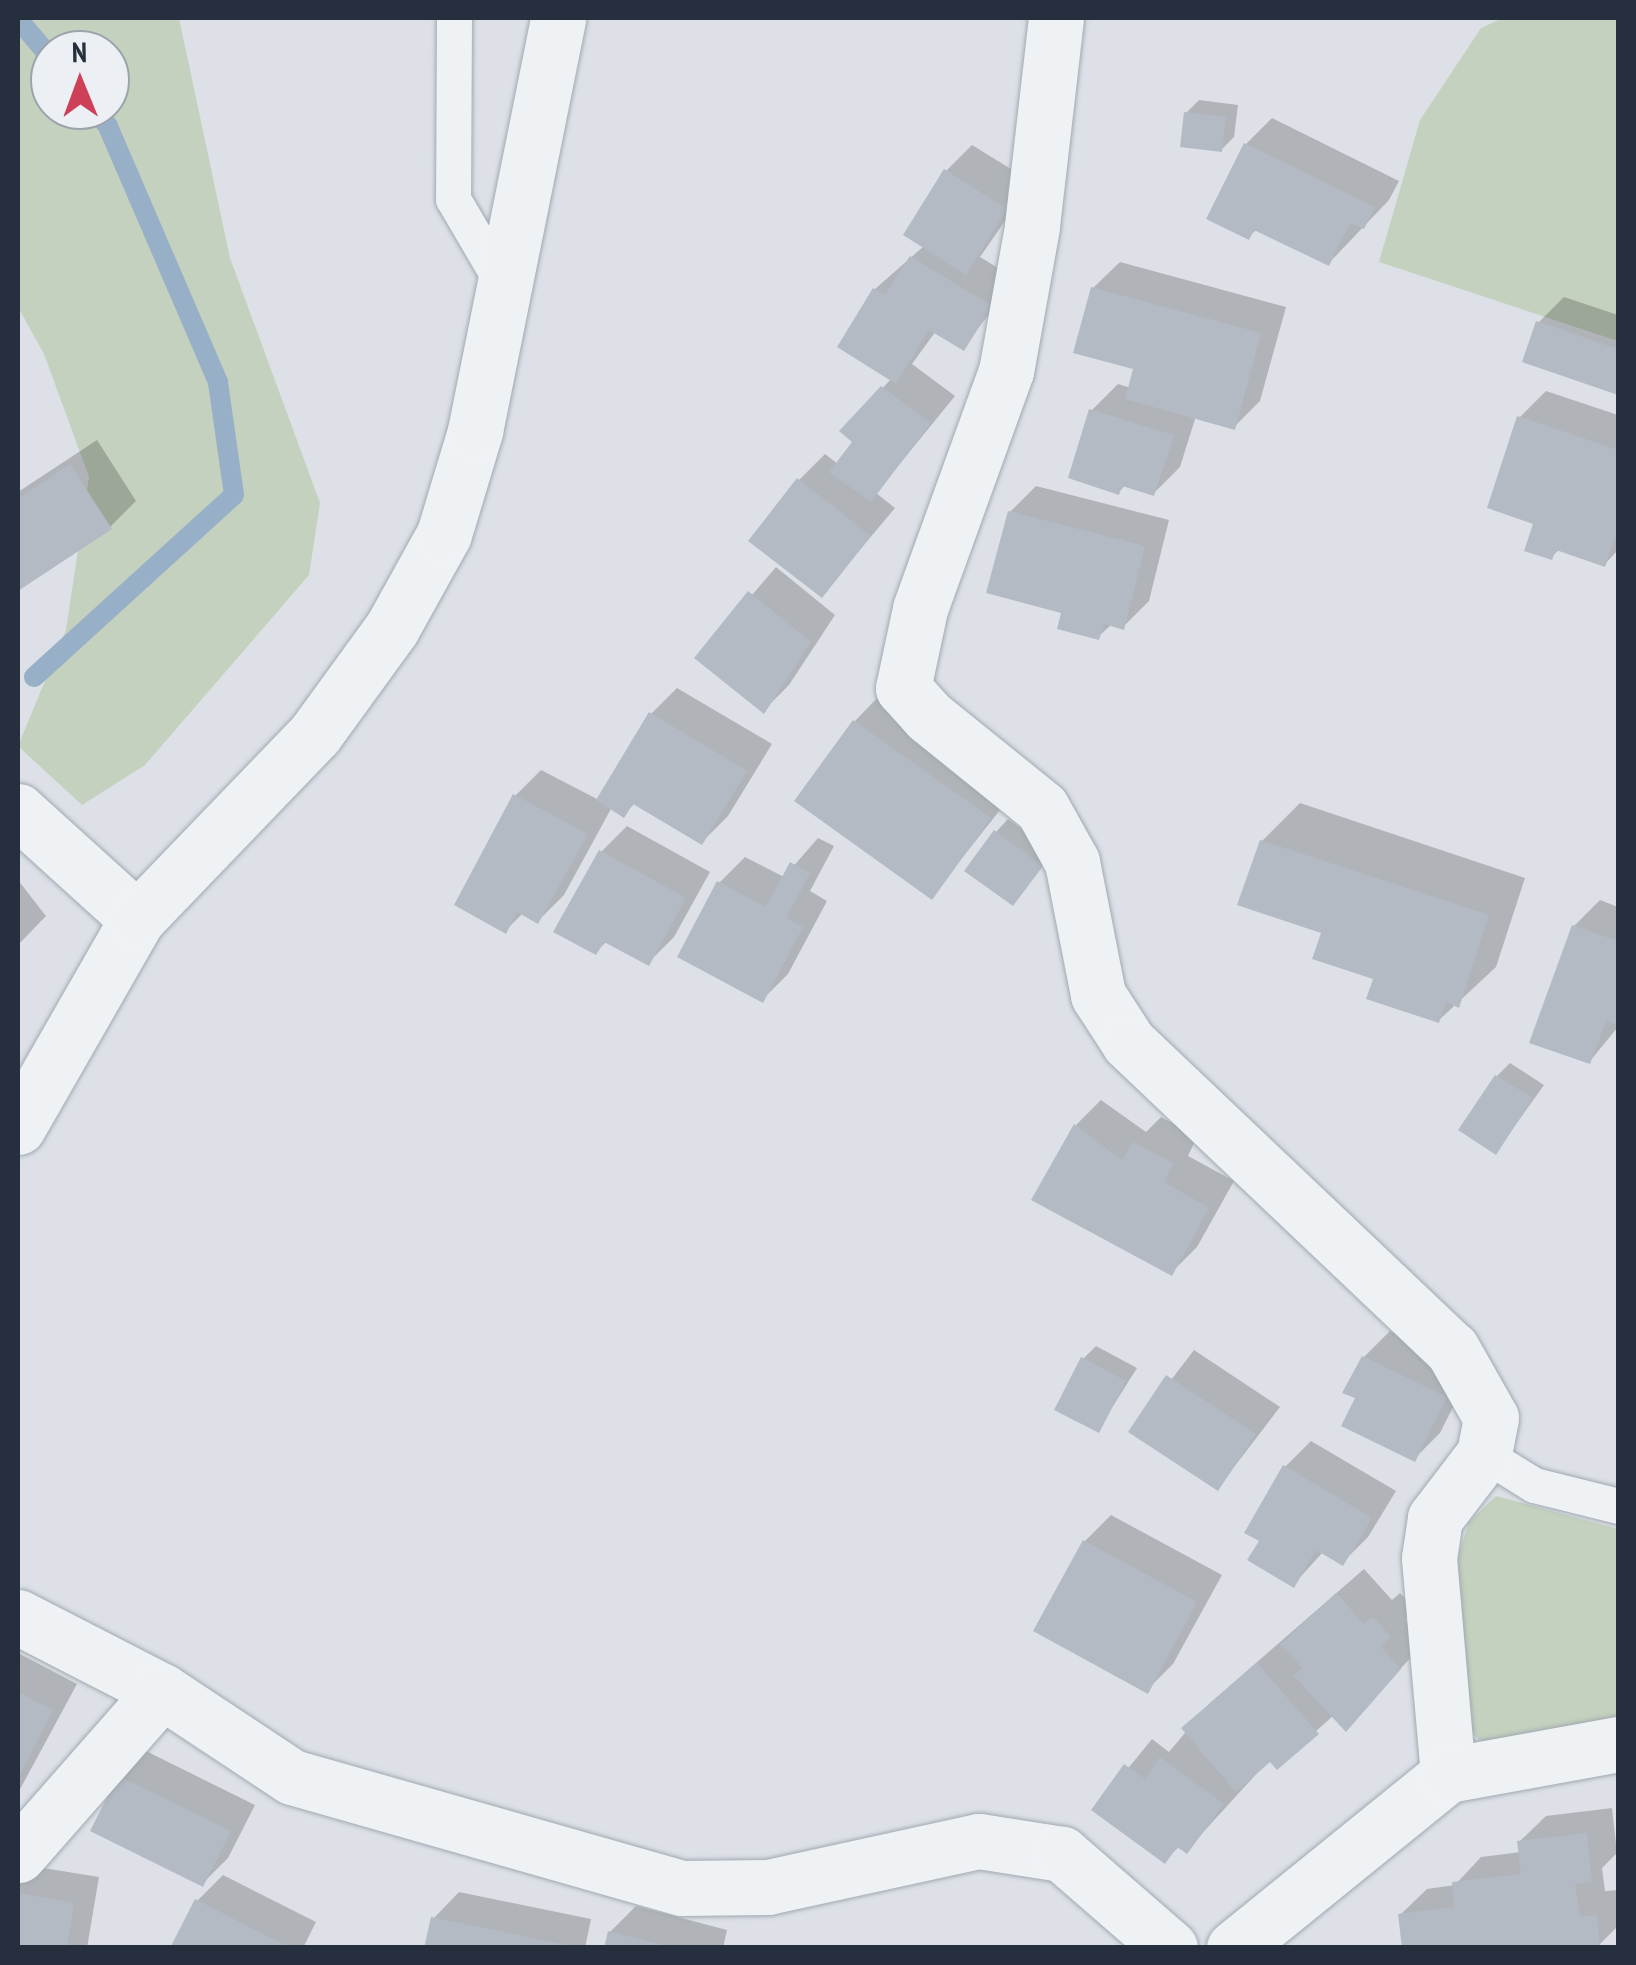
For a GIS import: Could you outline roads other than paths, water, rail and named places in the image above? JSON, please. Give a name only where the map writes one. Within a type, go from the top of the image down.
[{"type":"street","points":[[18,1128],[137,919],[315,734],[392,628],[444,534],[474,431],[558,18]]},
{"type":"street","points":[[1056,18],[1032,227],[1006,370],[920,609],[903,688],[928,716],[1042,808],[1072,862],[1098,995],[1129,1043],[1452,1348],[1492,1418],[1484,1454],[1436,1518],[1430,1558],[1448,1774]]},
{"type":"street","points":[[18,811],[137,919]]},
{"type":"street","points":[[18,1617],[162,1691],[292,1777],[682,1888],[768,1887],[979,1842],[1062,1854],[1170,1948]]},
{"type":"street","points":[[18,1854],[162,1691]]},
{"type":"street","points":[[1234,1948],[1448,1774],[1618,1744]]},
{"type":"lane","points":[[454,18],[452,199],[504,286]]},
{"type":"lane","points":[[1484,1454],[1534,1486],[1618,1506]]},
{"type":"waterway","points":[[18,19],[30,33]]},
{"type":"waterway","points":[[34,677],[234,495],[218,382],[110,130]]}]
